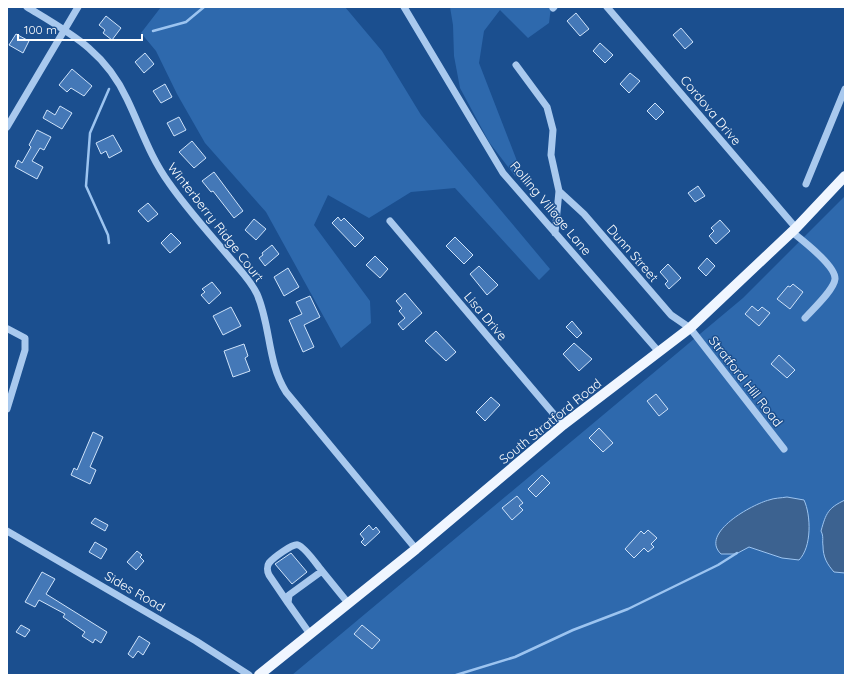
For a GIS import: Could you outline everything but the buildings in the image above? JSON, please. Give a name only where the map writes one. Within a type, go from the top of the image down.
[{"type":"main road","name":"South Stratford Road","points":[[259,675],[416,549],[563,425],[690,328],[794,230],[845,176]]},
{"type":"street","name":"Winterberry Ridge Court","points":[[27,7],[65,29],[95,52],[106,65],[122,90],[148,148],[168,182],[250,283],[256,293],[265,317],[273,365],[286,392],[416,549]]},
{"type":"street","points":[[7,127],[78,7]]},
{"type":"street","name":"Rolling Village Lane","points":[[404,7],[503,173],[659,352]]},
{"type":"street","name":"Cordova Drive","points":[[607,7],[794,230],[833,271],[835,279],[831,287],[805,318]]},
{"type":"street","points":[[516,65],[548,107],[553,130],[551,155],[559,191],[555,233]]},
{"type":"street","points":[[806,184],[845,89]]},
{"type":"street","name":"Dunn Street","points":[[559,191],[584,214],[671,315],[690,328]]},
{"type":"street","name":"Lisa Drive","points":[[390,221],[563,425]]},
{"type":"street","name":"Stratford Hill Road","points":[[690,328],[784,449]]},
{"type":"street","points":[[7,409],[25,350],[25,338],[8,329]]},
{"type":"street","name":"Sides Road","points":[[7,531],[196,640],[249,675]]},
{"type":"street","points":[[310,634],[267,570],[269,564],[292,545],[298,545],[322,570],[348,603]]},
{"type":"street","points":[[288,603],[289,595],[322,570]]},
{"type":"shaded area","points":[[161,7],[345,7],[382,51],[421,115],[550,269],[539,280],[455,188],[411,192],[369,218],[328,195],[314,225],[370,301],[371,323],[341,348],[266,212],[205,143],[177,94],[156,51],[141,33]]},
{"type":"shaded area","points":[[450,7],[551,7],[549,23],[528,38],[500,10],[484,31],[479,63],[524,179],[515,176],[489,142],[460,88],[454,56],[453,25]]},
{"type":"shaded area","points":[[845,196],[845,675],[292,675],[743,298]]},
{"type":"shaded area","points":[[787,497],[804,500],[808,514],[808,539],[803,554],[799,560],[782,558],[749,547],[736,554],[721,554],[716,546],[717,537],[722,529],[731,521],[741,513],[761,503]]},
{"type":"shaded area","points":[[845,500],[845,573],[834,572],[827,563],[824,554],[823,537],[821,531],[828,512]]},
{"type":"waterway","points":[[153,31],[186,22],[204,7]]},
{"type":"waterway","points":[[109,89],[90,133],[86,186],[108,235],[109,243]]},
{"type":"waterway","points":[[456,675],[515,657],[573,630],[628,609],[718,565],[737,553]]}]
